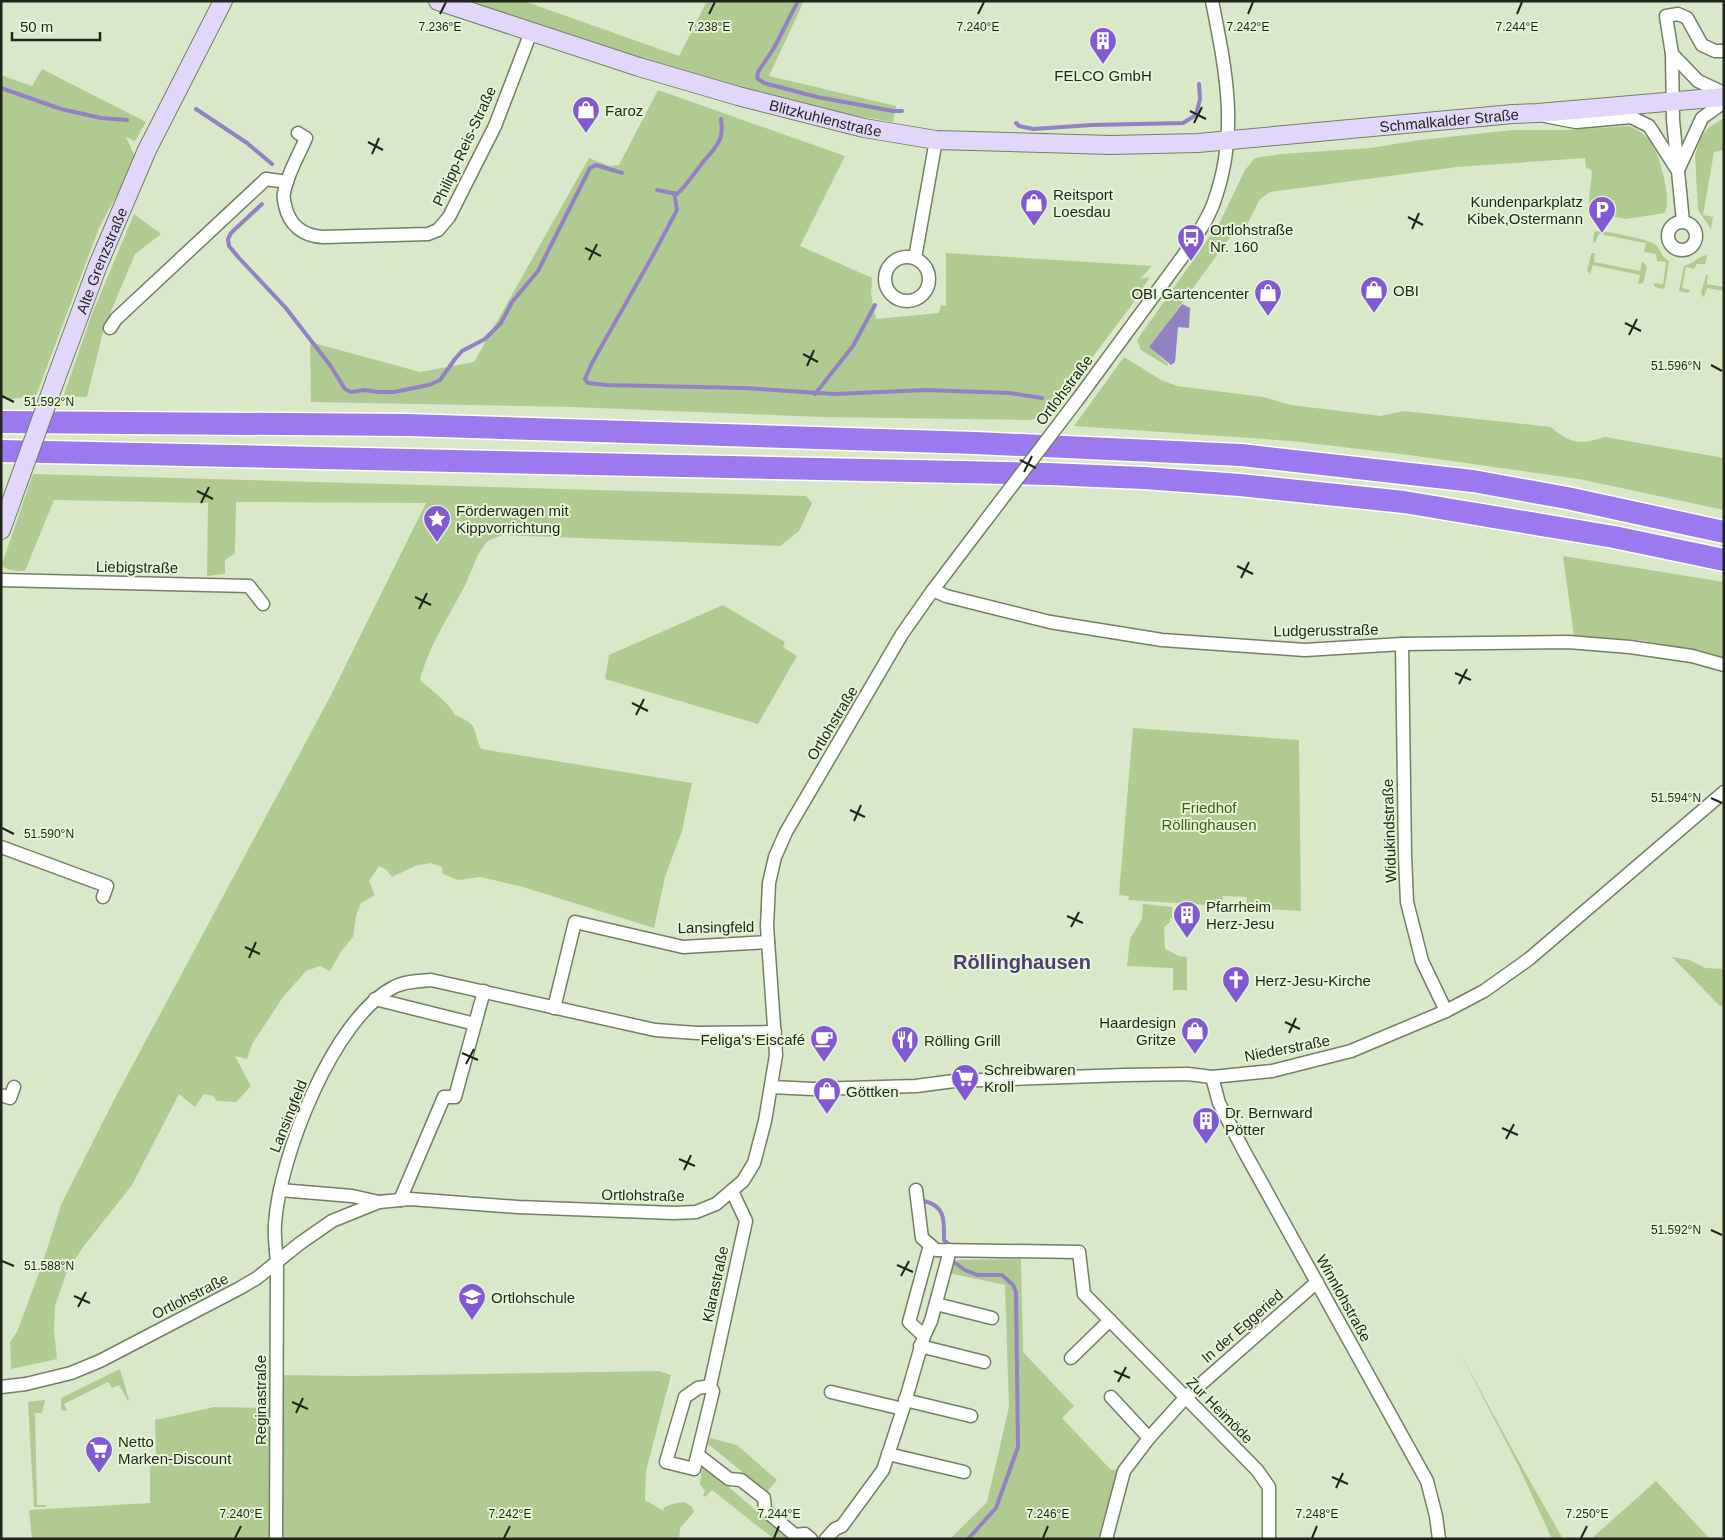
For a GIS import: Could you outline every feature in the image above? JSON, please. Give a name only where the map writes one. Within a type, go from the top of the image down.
[{"type":"highway","points":[[1,422],[407,425],[975,443],[1242,455],[1473,481],[1576,500],[1724,532]]},
{"type":"highway","points":[[1,451],[1048,474],[1144,478],[1240,485],[1404,502],[1614,537],[1724,560]]},
{"type":"main road","name":"Alte Grenzstraße","points":[[1,530],[98,265],[147,150],[223,1]]},
{"type":"main road","name":"Blitzkuhlenstraße","points":[[438,1],[639,67],[807,115],[864,128],[936,140],[1111,145],[1228,142]]},
{"type":"main road","name":"Schmalkalder Straße","points":[[1228,142],[1513,114],[1724,98]]},
{"type":"street","name":"Ortlohstraße","points":[[1,1387],[48,1380],[100,1361],[257,1278],[299,1244],[332,1221],[379,1202],[400,1200],[674,1214],[696,1212],[716,1204],[742,1181],[754,1163],[765,1121],[776,1055],[768,942],[769,883],[774,857],[786,832],[888,658],[933,590],[1078,398],[1199,232],[1213,203],[1228,142],[1228,95],[1212,1]]},
{"type":"street","points":[[1683,222],[1672,102],[1672,54],[1666,16],[1678,14],[1687,18],[1702,45],[1715,51],[1724,51]]},
{"type":"street","name":"Philipp-Reis-Straße","points":[[298,133],[306,138],[283,195],[291,221],[304,234],[314,237],[428,234],[438,230],[449,217],[495,126],[531,32]]},
{"type":"street","points":[[1672,54],[1698,81],[1724,93]]},
{"type":"street","points":[[1678,170],[1702,118],[1724,102]]},
{"type":"street","points":[[1538,113],[1556,119],[1576,122],[1631,117],[1649,126],[1678,170]]},
{"type":"street","points":[[914,258],[936,140]]},
{"type":"street","points":[[110,328],[116,320],[266,179],[287,182]]},
{"type":"street","name":"Liebigstraße","points":[[1,580],[249,586],[263,604]]},
{"type":"street","name":"Ludgerusstraße","points":[[933,590],[961,600],[1050,622],[1162,640],[1305,650],[1402,644],[1586,644],[1630,647],[1683,655],[1724,665]]},
{"type":"street","name":"Widukindstraße","points":[[1402,644],[1407,902],[1422,961],[1446,1011]]},
{"type":"street","name":"Niederstraße","points":[[771,1087],[813,1089],[916,1086],[954,1081],[1134,1075],[1188,1074],[1212,1077],[1272,1070],[1351,1051],[1446,1011],[1484,991],[1529,959],[1724,792]]},
{"type":"street","points":[[1,847],[107,886],[103,897]]},
{"type":"street","name":"Lansingfeld","points":[[554,1008],[575,922],[683,947],[768,942]]},
{"type":"street","name":"Lansingfeld","points":[[277,1262],[275,1224],[288,1155],[328,1063],[339,1043],[359,1016],[376,999],[396,985],[431,980],[446,982],[655,1030],[696,1033],[775,1032]]},
{"type":"street","points":[[400,1200],[444,1097],[455,1097],[484,991]]},
{"type":"street","points":[[376,999],[475,1024]]},
{"type":"street","name":"Winnlohstraße","points":[[1212,1077],[1222,1110],[1427,1481],[1436,1516],[1439,1539]]},
{"type":"street","points":[[1,1095],[10,1098],[14,1087]]},
{"type":"street","name":"Ortlohstraße","points":[[280,1190],[352,1196],[379,1202]]},
{"type":"street","points":[[916,1190],[922,1238],[930,1245],[909,1322],[922,1341],[984,1362]]},
{"type":"street","name":"Klarastraße","points":[[698,1455],[713,1391],[710,1386],[746,1221],[732,1191]]},
{"type":"street","name":"Zur Heimöde","points":[[930,1245],[936,1250],[1079,1252],[1084,1294],[1257,1470],[1269,1488],[1269,1539]]},
{"type":"street","points":[[826,1539],[835,1529],[842,1526],[882,1470],[904,1405],[922,1341],[931,1322],[949,1250]]},
{"type":"street","name":"Reginastraße","points":[[276,1539],[277,1262]]},
{"type":"street","name":"In der Eggeried","points":[[1106,1539],[1124,1471],[1149,1438],[1185,1398],[1316,1282]]},
{"type":"street","points":[[936,1304],[992,1318]]},
{"type":"street","points":[[1071,1358],[1110,1320]]},
{"type":"street","points":[[710,1386],[698,1388],[685,1397],[666,1462],[694,1469],[698,1455],[730,1479],[741,1480],[764,1498],[765,1510],[795,1535],[806,1534],[811,1539]]},
{"type":"street","points":[[831,1392],[971,1416]]},
{"type":"street","points":[[1111,1397],[1149,1438]]},
{"type":"street","points":[[888,1454],[964,1472]]},
{"type":"green space","points":[[470,1],[524,1],[679,56],[707,1],[804,1],[769,76],[896,106],[893,122],[808,108],[621,54]]},
{"type":"green space","points":[[42,69],[146,122],[135,141],[126,137],[136,159],[99,228],[36,396],[1,399],[1,75],[32,86]]},
{"type":"green space","points":[[658,90],[845,156],[800,246],[872,278],[871,294],[876,319],[939,313],[941,305],[946,306],[946,253],[1152,266],[1140,279],[1150,277],[1131,306],[1046,416],[1029,420],[822,417],[574,407],[311,402],[310,342],[420,372],[474,362],[589,158],[609,166],[619,165]]},
{"type":"green space","points":[[1724,118],[1724,150],[1714,152],[1703,215],[1713,217],[1711,229],[1698,210],[1695,155],[1701,138],[1708,128]]},
{"type":"green space","points":[[1629,126],[1644,134],[1656,151],[1666,189],[1667,203],[1665,213],[1626,219],[1588,211],[1592,172],[1586,168],[1585,158],[1457,167],[1270,192],[1260,199],[1246,227],[1237,228],[1149,347],[1168,364],[1167,366],[1141,350],[1137,340],[1220,222],[1245,170],[1255,158],[1281,154],[1370,148],[1420,140],[1513,130],[1568,130]]},
{"type":"green space","points":[[134,214],[161,234],[135,254],[104,328],[87,397],[63,397],[92,314]]},
{"type":"green space","points":[[1594,232],[1635,238],[1650,242],[1656,246],[1664,258],[1669,261],[1665,287],[1662,289],[1655,287],[1653,283],[1663,284],[1666,262],[1657,261],[1656,254],[1644,252],[1646,243],[1599,234],[1595,243],[1593,242]]},
{"type":"green space","points":[[1592,253],[1595,253],[1594,262],[1640,271],[1642,262],[1644,263],[1647,267],[1643,283],[1638,284],[1640,275],[1593,265],[1590,274],[1587,270]]},
{"type":"green space","points":[[1707,255],[1705,264],[1697,264],[1694,269],[1686,267],[1682,288],[1690,291],[1687,293],[1679,291],[1684,266]]},
{"type":"green space","points":[[1706,275],[1708,275],[1707,284],[1724,287],[1724,291],[1707,288],[1704,297],[1702,296],[1701,293]]},
{"type":"green space","points":[[1124,357],[1161,380],[1177,386],[1263,397],[1291,405],[1381,416],[1403,411],[1551,427],[1570,440],[1582,442],[1605,437],[1724,458],[1724,510],[1579,479],[1409,455],[1292,441],[1074,426]]},
{"type":"green space","points":[[33,474],[806,496],[812,503],[799,531],[780,546],[503,535],[486,543],[479,553],[465,585],[434,643],[420,680],[444,701],[455,715],[463,718],[474,728],[481,749],[692,783],[682,831],[665,877],[654,928],[523,887],[481,877],[458,880],[443,874],[442,867],[430,863],[415,866],[392,877],[387,870],[379,866],[369,881],[375,895],[361,903],[356,916],[353,937],[340,953],[330,971],[320,966],[306,971],[283,997],[252,1044],[247,1059],[235,1056],[251,1086],[236,1102],[217,1101],[213,1096],[204,1094],[195,1107],[179,1094],[132,1185],[83,1247],[66,1274],[55,1306],[54,1330],[57,1359],[11,1369],[10,1342],[17,1332],[43,1262],[61,1205],[114,1100],[331,695],[426,503],[236,502],[235,553],[225,560],[225,574],[207,576],[208,503],[54,500],[25,571],[12,570],[2,564]]},
{"type":"green space","points":[[1563,556],[1724,582],[1724,658],[1703,652],[1639,640],[1574,636]]},
{"type":"green space","points":[[723,605],[785,642],[783,647],[797,656],[758,724],[605,679],[609,655]]},
{"type":"green space","name":"Friedhof Röllinghausen","points":[[1133,728],[1299,740],[1301,911],[1246,908],[1247,897],[1223,896],[1222,906],[1128,900],[1129,896],[1119,895]]},
{"type":"green space","points":[[1143,904],[1172,907],[1172,918],[1164,927],[1165,949],[1179,956],[1187,957],[1187,990],[1173,990],[1173,968],[1127,966],[1130,939],[1142,919]]},
{"type":"green space","points":[[1672,957],[1690,960],[1705,968],[1724,969],[1724,1005],[1720,1006]]},
{"type":"green space","points":[[1021,1259],[1023,1352],[1074,1406],[1062,1418],[1111,1470],[1121,1469],[1115,1478],[1098,1539],[950,1539],[987,1502],[1009,1407],[1005,1285],[949,1273],[952,1265],[957,1260]]},
{"type":"green space","points":[[1460,1353],[1563,1539],[1552,1539],[1519,1467]]},
{"type":"green space","points":[[120,1369],[128,1401],[119,1385],[112,1388],[108,1382],[64,1404],[67,1411],[61,1410],[61,1398]]},
{"type":"green space","points":[[659,1371],[671,1375],[646,1471],[645,1500],[664,1511],[663,1508],[685,1502],[692,1507],[694,1512],[680,1528],[679,1539],[280,1539],[282,1375],[353,1376]]},
{"type":"green space","points":[[45,1400],[42,1413],[35,1413],[37,1505],[46,1505],[46,1507],[34,1507],[28,1402]]},
{"type":"green space","points":[[214,1407],[274,1408],[273,1539],[32,1539],[29,1510],[150,1503],[150,1455],[156,1454],[155,1420]]},
{"type":"green space","points":[[710,1438],[737,1445],[777,1480],[767,1492],[708,1444]]},
{"type":"green space","points":[[702,1464],[789,1539],[774,1539],[712,1490],[705,1497],[703,1495],[705,1491],[700,1484]]},
{"type":"green space","points":[[1656,1481],[1710,1539],[1591,1539]]},
{"type":"shaded area","points":[[1182,304],[1190,308],[1189,328],[1178,327],[1175,362],[1171,365],[1149,347]]},
{"type":"waterway","points":[[798,1],[774,48],[758,72],[757,78],[764,83],[817,97],[902,111]]},
{"type":"waterway","points":[[1016,123],[1019,126],[1033,129],[1092,125],[1183,123],[1196,115],[1200,99],[1199,84]]},
{"type":"waterway","points":[[1,88],[61,109],[101,118],[127,120]]},
{"type":"waterway","points":[[196,109],[247,143],[272,164]]},
{"type":"waterway","points":[[657,190],[677,194],[684,187],[720,140],[721,119]]},
{"type":"waterway","points":[[262,204],[231,233],[228,239],[229,246],[285,307],[330,365],[345,389],[351,392],[365,390],[394,392],[429,385],[440,380],[462,351],[485,339],[501,323],[512,302],[538,271],[590,168],[596,165],[622,173]]},
{"type":"waterway","points":[[674,193],[677,210],[592,363],[585,379],[588,383],[743,388],[835,394],[926,390],[1010,393],[1042,398]]},
{"type":"waterway","points":[[815,394],[853,346],[875,305]]},
{"type":"waterway","points":[[924,1201],[931,1203],[940,1211],[943,1221],[944,1240],[948,1244]]},
{"type":"waterway","points":[[954,1262],[965,1270],[977,1275],[1002,1275],[1013,1285],[1016,1292],[1018,1447],[996,1508],[968,1539]]},
{"type":"place","name":"FELCO GmbH","points":[[1103,65]]},
{"type":"place","name":"Faroz","points":[[586,134]]},
{"type":"place","name":"Reitsport Loesdau","points":[[1034,227]]},
{"type":"place","name":"Kundenparkplatz Kibek,Ostermann","points":[[1602,234]]},
{"type":"place","name":"Ortlohstraße Nr. 160","points":[[1191,262]]},
{"type":"place","name":"OBI","points":[[1374,314]]},
{"type":"place","name":"OBI Gartencenter","points":[[1268,317]]},
{"type":"place","name":"Förderwagen mit Kippvorrichtung","points":[[437,543]]},
{"type":"place","name":"Pfarrheim Herz-Jesu","points":[[1187,939]]},
{"type":"place","name":"Herz-Jesu-Kirche","points":[[1236,1004]]},
{"type":"place","name":"Haardesign Gritze","points":[[1195,1055]]},
{"type":"place","name":"Feliga's Eiscafé","points":[[824,1063]]},
{"type":"place","name":"Rölling Grill","points":[[905,1064]]},
{"type":"place","name":"Schreibwaren Kroll","points":[[965,1102]]},
{"type":"place","name":"Göttken","points":[[827,1115]]},
{"type":"place","name":"Dr. Bernward Pötter","points":[[1206,1145]]},
{"type":"place","name":"Ortlohschule","points":[[472,1321]]},
{"type":"place","name":"Netto Marken-Discount","points":[[99,1474]]},
{"type":"district","name":"Röllinghausen","points":[[1022,962]]}]
